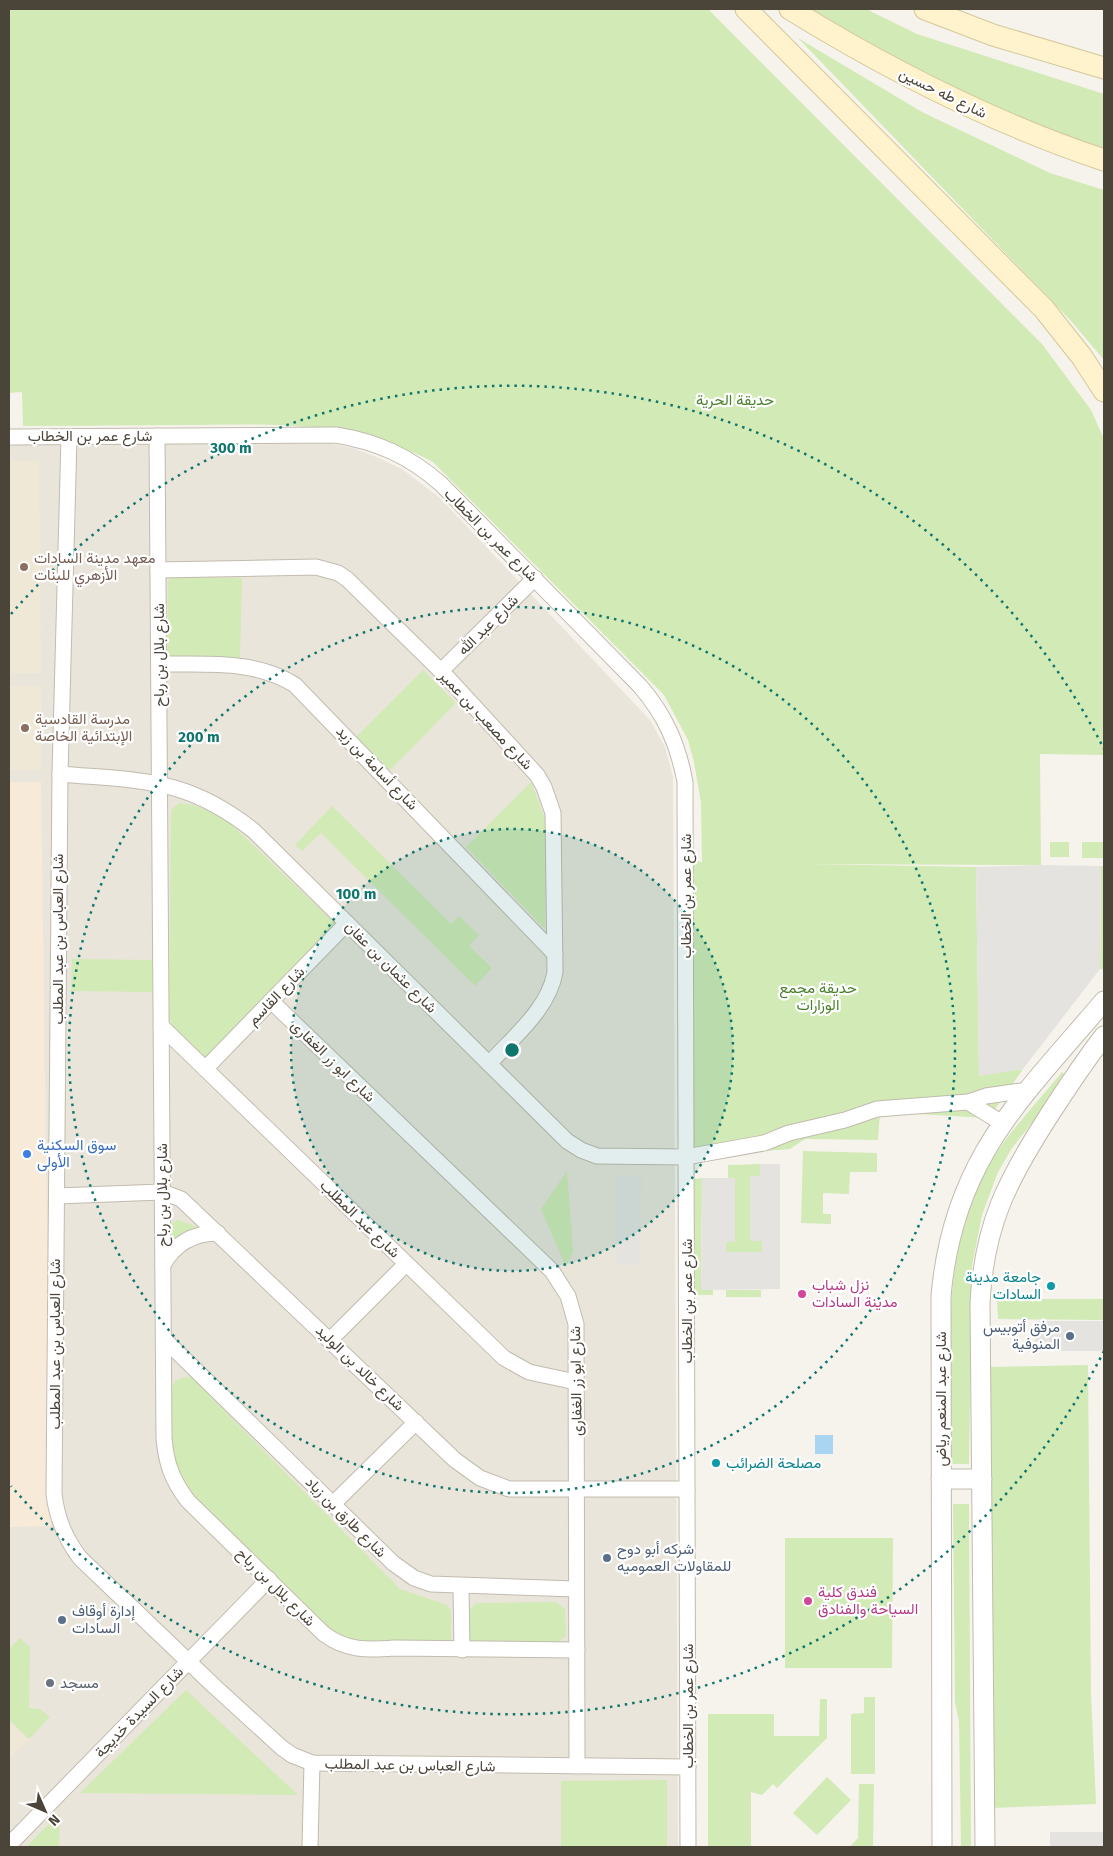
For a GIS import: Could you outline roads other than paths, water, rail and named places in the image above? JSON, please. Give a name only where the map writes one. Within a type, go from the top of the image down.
[{"type":"main road","points":[[746,9],[1044,309],[1082,357],[1104,390]]},
{"type":"main road","name":"شارع طه حسين","points":[[790,9],[878,60],[938,91],[1035,135],[1104,160]]},
{"type":"main road","points":[[924,9],[992,35],[1104,68]]},
{"type":"street","name":"شارع عمر بن الخطاب","points":[[9,437],[336,435],[382,446],[423,469],[535,578],[658,706],[671,730],[680,755],[685,782],[688,1847]]},
{"type":"street","name":"شارع بلال بن رباح","points":[[157,436],[164,1438],[165,1454],[171,1475],[188,1500],[324,1634],[342,1646],[364,1650],[394,1648],[577,1650]]},
{"type":"street","name":"شارع العباس بن عبد المطلب","points":[[69,437],[60,774],[56,1196],[54,1494],[60,1523],[80,1558],[188,1662],[282,1748],[292,1755],[312,1763],[688,1767]]},
{"type":"street","name":"شارع مصعب بن عمير","points":[[158,570],[316,567],[327,569],[348,579],[441,671],[525,760],[544,787],[551,807],[554,827],[554,980],[548,995],[489,1064]]},
{"type":"street","name":"شارع عبد الله","points":[[441,671],[535,578]]},
{"type":"street","name":"شارع أسامة بن زيد","points":[[159,664],[258,668],[284,678],[295,685],[305,693],[555,954]]},
{"type":"street","name":"شارع عثمان بن عفان","points":[[60,774],[159,782],[191,792],[231,813],[254,831],[567,1141],[581,1150],[597,1156],[686,1157],[764,1143],[789,1133],[845,1120],[877,1109],[968,1102],[986,1096],[1028,1090]]},
{"type":"street","name":"شارع القاسم","points":[[206,1069],[347,923]]},
{"type":"street","name":"شارع ابو زر الغفارى","points":[[271,1001],[556,1275],[568,1296],[574,1314],[576,1382],[577,1766]]},
{"type":"street","name":"شارع عبد المنعم رياض","points":[[942,1847],[941,1296],[945,1260],[955,1216],[964,1190],[980,1158],[1002,1123],[1028,1090],[1104,1001]]},
{"type":"street","name":"شارع عبد المطلب","points":[[161,1026],[504,1358],[529,1372],[576,1382]]},
{"type":"street","points":[[984,1847],[980,1295],[984,1256],[990,1231],[1008,1183],[1020,1161],[1084,1061],[1104,1036]]},
{"type":"street","points":[[1064,1046],[1084,1061]]},
{"type":"street","points":[[968,1102],[1002,1123]]},
{"type":"street","name":"شارع خالد بن الوليد","points":[[56,1196],[162,1192],[181,1199],[467,1470],[494,1484],[509,1489],[687,1489]]},
{"type":"street","points":[[163,1265],[173,1249],[188,1238],[218,1233]]},
{"type":"street","points":[[330,1340],[406,1264]]},
{"type":"street","name":"شارع طارق بن زياد","points":[[164,1339],[393,1563],[414,1578],[431,1584],[576,1589]]},
{"type":"street","points":[[333,1504],[416,1422]]},
{"type":"street","points":[[942,1479],[982,1479]]},
{"type":"street","name":"شارع السيدة خديجة","points":[[9,1845],[268,1579]]},
{"type":"street","points":[[461,1586],[462,1650]]},
{"type":"street","points":[[310,1847],[312,1763]]},
{"type":"water","points":[[815,1435],[833,1435],[833,1454],[815,1454]]},
{"type":"place","name":"معهد مدينة السادات الأزهري للبنات","points":[[24,567]]},
{"type":"place","name":"مدرسة القادسية الإبتدائية الخاصة","points":[[25,728]]},
{"type":"place","name":"سوق السكنية الأولى","points":[[27,1154]]},
{"type":"place","name":"جامعة مدينة السادات","points":[[1051,1286]]},
{"type":"place","name":"نزل شباب مدينة السادات","points":[[802,1294]]},
{"type":"place","name":"مرفق أتوبيس المنوفية","points":[[1070,1336]]},
{"type":"place","name":"مصلحة الضرائب","points":[[716,1463]]},
{"type":"place","name":"شركه أبو دوح للمقاولات العموميه","points":[[607,1558]]},
{"type":"place","name":"فندق كلية السياحة والفنادق","points":[[808,1601]]},
{"type":"place","name":"إدارة أوقاف السادات","points":[[62,1620]]},
{"type":"place","name":"مسجد","points":[[50,1683]]},
{"type":"park label","name":"حديقة الحرية","points":[[735,400]]},
{"type":"park label","name":"حديقة مجمع الوزارات","points":[[818,996]]}]
